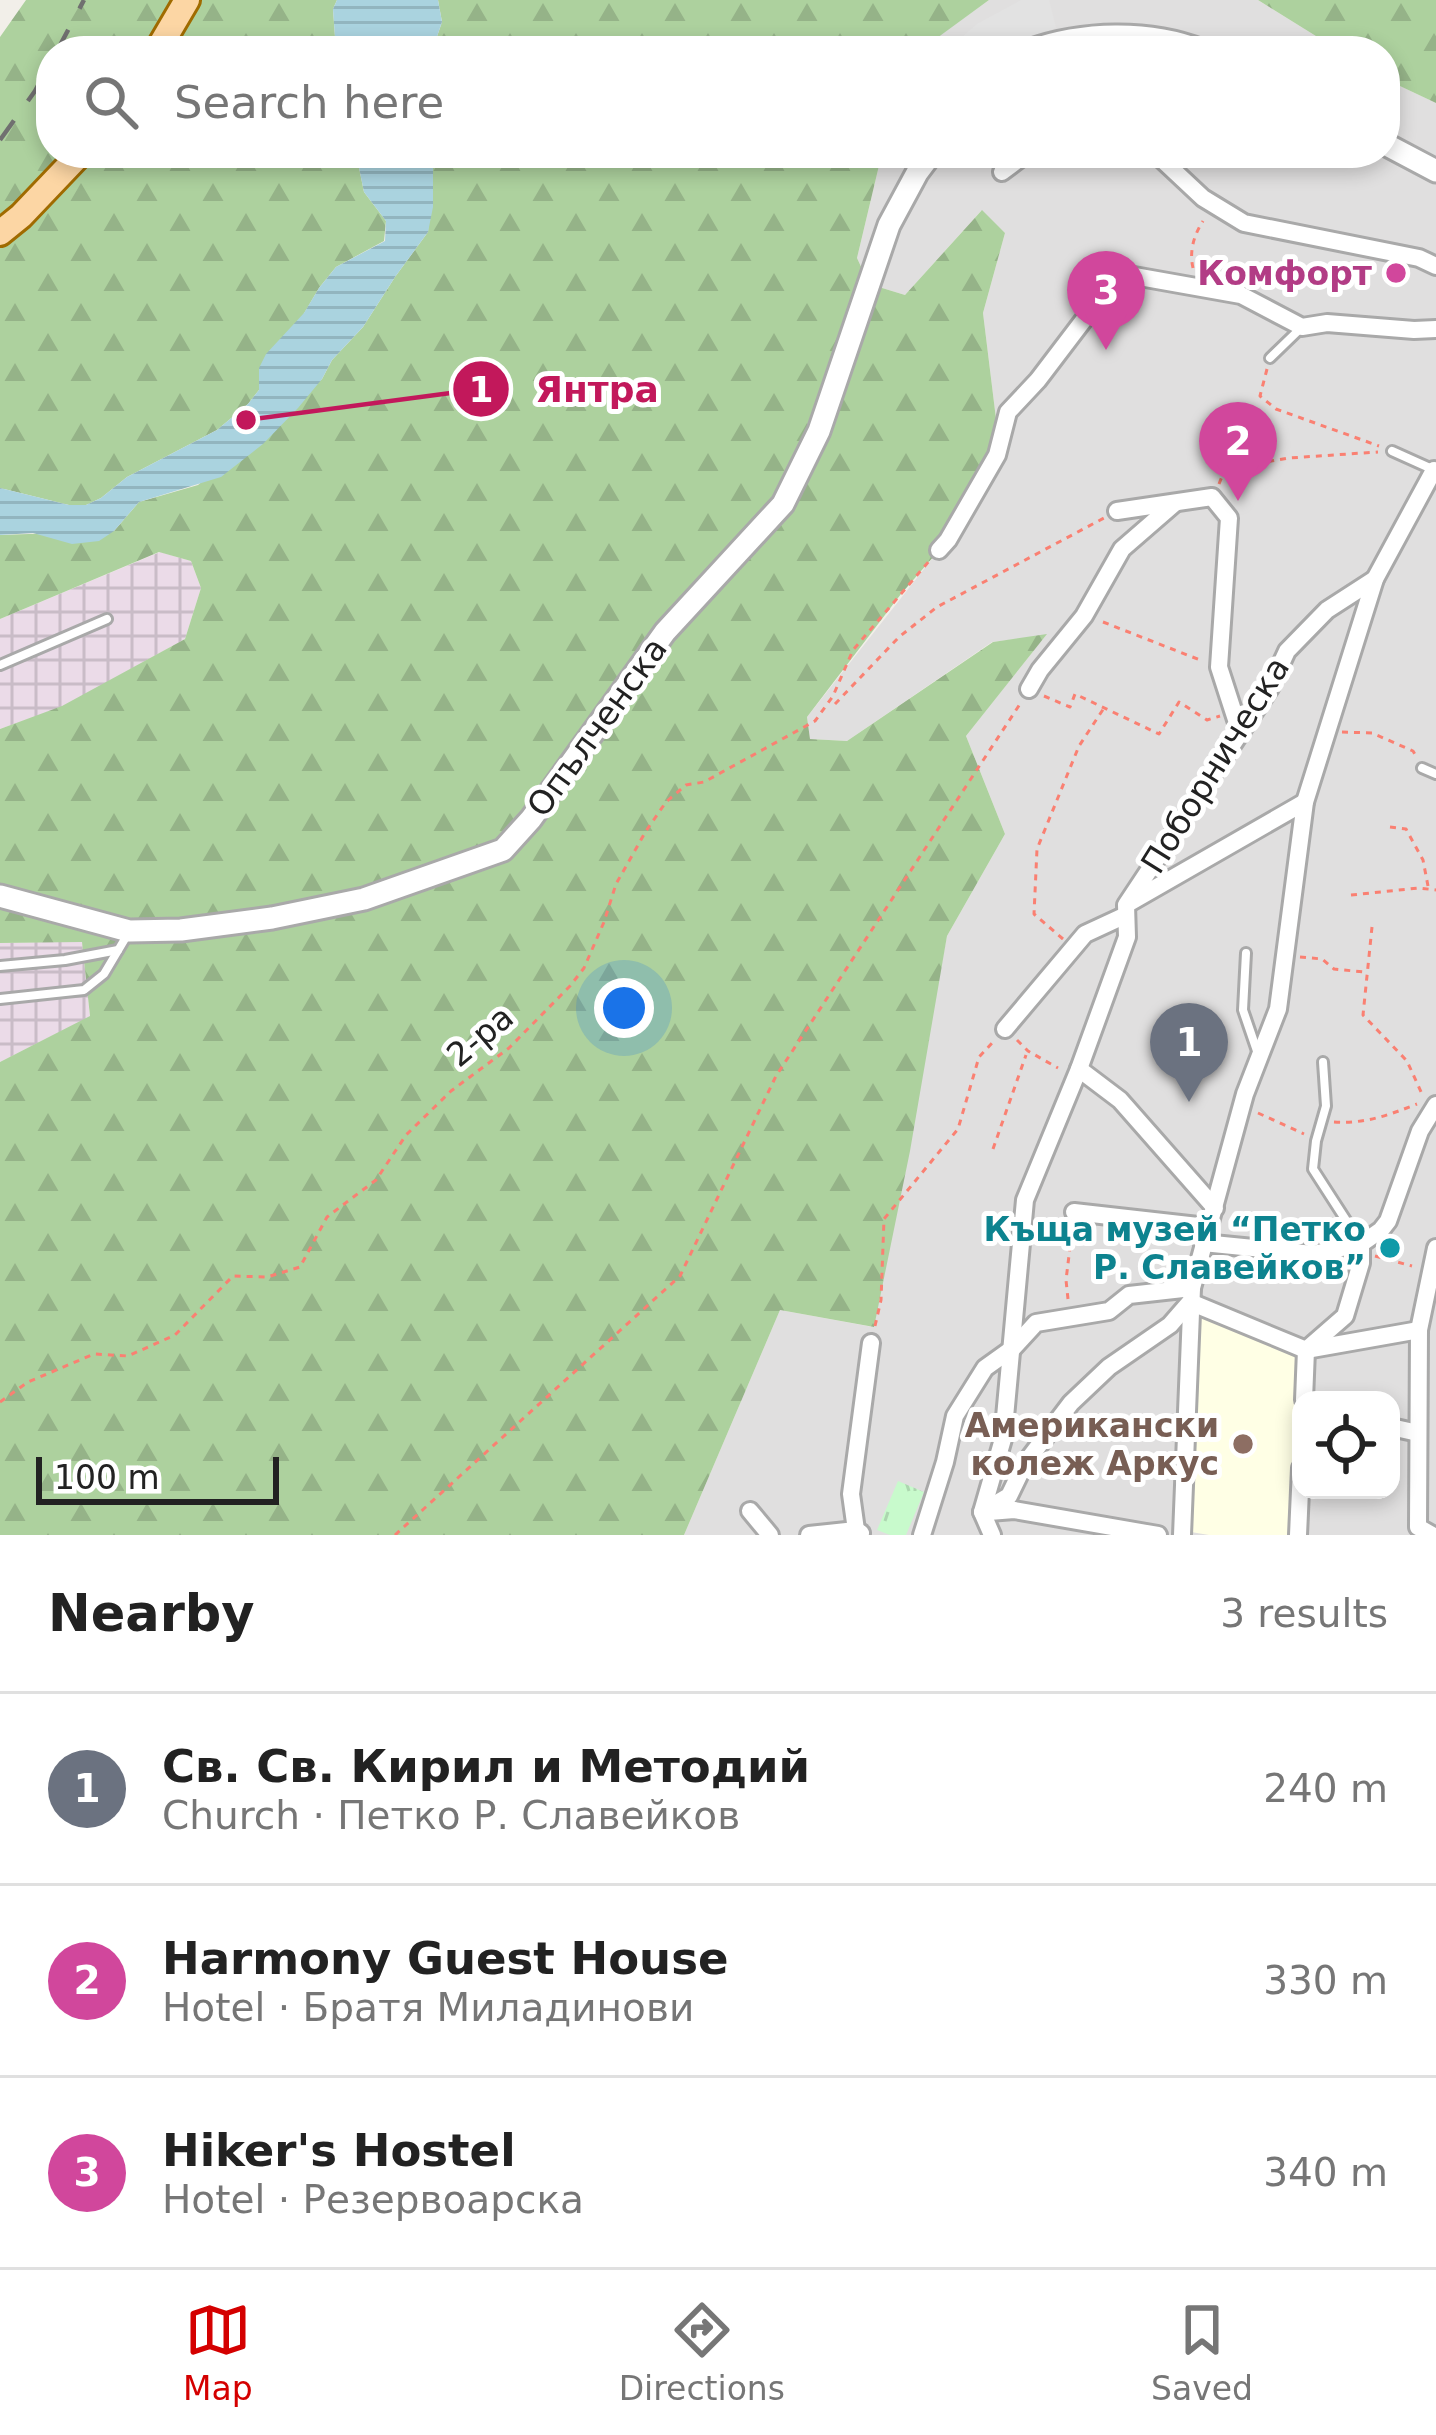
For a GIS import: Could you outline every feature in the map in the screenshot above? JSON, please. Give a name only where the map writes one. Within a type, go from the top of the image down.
[{"type":"main road","points":[[166,36],[188,0]]},
{"type":"main road","points":[[0,233],[66,168]]},
{"type":"street","points":[[1400,152],[1436,171]]},
{"type":"street","name":"Опълченска","points":[[0,896],[124,940],[341,904],[503,850],[531,819],[665,632],[783,504],[819,431],[889,225],[920,168]]},
{"type":"street","points":[[1002,172],[1007,168]]},
{"type":"street","points":[[1172,168],[1213,204],[1244,223],[1419,258],[1436,266]]},
{"type":"street","points":[[939,550],[997,455],[1008,412],[1092,309],[1103,285],[1124,274],[1241,295],[1302,327],[1327,323],[1436,328]]},
{"type":"street","points":[[1182,1535],[1191,1295],[1241,1108],[1278,1009],[1305,802],[1375,579],[1434,470]]},
{"type":"street","points":[[1117,511],[1212,497],[1229,518],[1219,667],[1240,732]]},
{"type":"street","points":[[1029,689],[1084,616],[1122,549],[1176,502]]},
{"type":"street","name":"Поборническа","points":[[1005,1028],[1085,934],[1126,910],[1270,688],[1287,651],[1327,610],[1375,579]]},
{"type":"street","points":[[1126,910],[1305,802]]},
{"type":"street","name":"Поборническа","points":[[982,1512],[1003,1439],[1025,1201],[1078,1074],[1127,937],[1126,910]]},
{"type":"street","points":[[1078,1074],[1120,1100],[1215,1208]]},
{"type":"street","points":[[1074,1212],[1313,1254],[1361,1248],[1388,1221],[1431,1103]]},
{"type":"street","points":[[1304,1391],[1306,1349],[1345,1316],[1361,1248]]},
{"type":"street","points":[[1432,1535],[1418,1527],[1419,1330],[1436,1248]]},
{"type":"street","points":[[922,1535],[955,1416],[985,1368],[1036,1323],[1109,1311],[1130,1295],[1191,1295],[1306,1349],[1419,1330]]},
{"type":"street","points":[[982,1512],[1009,1496],[1024,1465],[1071,1403],[1109,1367],[1169,1325],[1191,1295]]},
{"type":"street","points":[[809,1535],[860,1533],[851,1494],[871,1343]]},
{"type":"street","points":[[1400,1429],[1418,1432]]},
{"type":"street","points":[[1298,1535],[1300,1499]]},
{"type":"street","points":[[982,1512],[1014,1510],[1158,1535]]},
{"type":"street","points":[[750,1511],[770,1535]]},
{"type":"street","points":[[982,1512],[992,1535]]},
{"type":"lane","points":[[1270,358],[1302,327]]},
{"type":"lane","points":[[1392,451],[1434,470]]},
{"type":"lane","points":[[0,665],[106,619]]},
{"type":"lane","points":[[1422,768],[1436,774]]},
{"type":"lane","points":[[0,966],[65,960],[124,940]]},
{"type":"lane","points":[[0,1000],[84,990],[104,974],[124,940]]},
{"type":"lane","points":[[1246,953],[1243,1010],[1259,1057]]},
{"type":"lane","points":[[1323,1063],[1326,1106],[1313,1169],[1361,1248]]},
{"type":"path","points":[[1213,204],[1194,235],[1191,259],[1195,276],[1217,290]]},
{"type":"path","points":[[1270,358],[1260,397],[1276,409],[1392,451]]},
{"type":"path","points":[[1212,497],[1226,469],[1289,458],[1392,451]]},
{"type":"path","points":[[835,704],[899,637],[938,607],[1117,511]]},
{"type":"path","name":"2-ра","points":[[0,1402],[28,1382],[94,1354],[128,1356],[175,1335],[232,1276],[267,1277],[300,1267],[327,1217],[376,1180],[406,1135],[451,1091],[509,1048],[570,986],[584,968],[616,884],[666,802],[686,785],[704,782],[814,721],[833,696],[854,650],[939,550]]},
{"type":"path","points":[[1084,616],[1219,667]]},
{"type":"path","points":[[397,1534],[680,1276],[776,1076],[1029,689],[1070,706],[1075,694],[1159,734],[1179,702],[1207,720],[1233,711]]},
{"type":"path","points":[[1073,948],[1034,914],[1037,849],[1079,746],[1104,708]]},
{"type":"path","points":[[1328,733],[1372,733],[1413,751],[1422,768]]},
{"type":"path","points":[[1390,827],[1406,829],[1423,860],[1429,888]]},
{"type":"path","points":[[1351,895],[1436,890]]},
{"type":"path","points":[[1321,1121],[1378,1119],[1431,1103],[1407,1060],[1364,1015],[1372,927]]},
{"type":"path","points":[[1285,955],[1322,958],[1334,969],[1366,972]]},
{"type":"path","points":[[871,1343],[881,1300],[884,1219],[958,1130],[979,1057],[1005,1028],[1028,1051],[1078,1074]]},
{"type":"path","points":[[993,1149],[1028,1051]]},
{"type":"path","points":[[1241,1108],[1316,1141]]},
{"type":"path","points":[[1070,1318],[1066,1280],[1074,1212]]},
{"type":"path","points":[[1361,1248],[1430,1270]]},
{"type":"shaded area","points":[[989,0],[1258,0],[1316,36],[939,36]]},
{"type":"shaded area","points":[[1021,0],[1049,0],[1056,28],[1035,36],[963,36]]},
{"type":"shaded area","points":[[1400,86],[1436,103],[1436,1535],[684,1535],[780,1310],[873,1327],[947,936],[1005,834],[966,736],[1046,635],[992,642],[847,741],[810,739],[807,717],[939,550],[997,427],[983,313],[1005,233],[981,211],[905,295],[869,284],[857,258],[878,168],[1400,168]]},
{"type":"shaded area","points":[[160,552],[191,561],[201,588],[185,639],[62,707],[0,729],[0,619]]},
{"type":"shaded area","points":[[82,941],[90,1017],[0,1062],[0,943]]},
{"type":"shaded area","name":"Американски колеж Аркус","points":[[1199,1313],[1296,1356],[1289,1535],[1191,1532]]},
{"type":"green space","points":[[26,0],[337,0],[335,36],[36,36],[36,168],[359,168],[364,192],[386,221],[384,241],[336,267],[319,288],[248,404],[217,430],[127,477],[86,505],[0,488],[0,37]]},
{"type":"green space","points":[[438,0],[989,0],[940,36],[437,36],[442,22]]},
{"type":"green space","points":[[1258,0],[1436,0],[1436,103],[1400,86],[1400,36],[1316,36]]},
{"type":"green space","points":[[432,168],[878,168],[857,258],[869,284],[905,295],[982,210],[1005,233],[983,313],[997,455],[948,540],[807,717],[810,739],[847,741],[993,642],[1047,634],[966,736],[1005,834],[947,936],[874,1327],[780,1310],[684,1535],[0,1535],[0,1062],[90,1016],[82,942],[0,943],[0,729],[62,706],[185,639],[201,588],[191,561],[159,552],[0,619],[0,535],[114,531],[139,502],[198,485],[322,379],[428,232]]},
{"type":"green space","points":[[898,1481],[924,1492],[906,1535],[890,1535],[877,1530]]},
{"type":"water","points":[[337,0],[438,0],[442,22],[437,36],[335,36]]},
{"type":"water","points":[[359,168],[433,168],[428,232],[363,327],[263,444],[221,477],[139,502],[99,541],[72,544],[33,533],[0,535],[0,488],[86,505],[127,477],[217,430],[248,404],[259,390],[259,368],[266,354],[304,313],[336,267],[385,241],[386,221],[364,192]]},
{"type":"railway","points":[[65,36],[84,0]]},
{"type":"railway","points":[[0,140],[36,89]]},
{"type":"place","name":"Комфорт","points":[[1396,273]]},
{"type":"place","name":"Hiker's Hostel","points":[[1106,350]]},
{"type":"place","name":"Янтра","points":[[246,420]]},
{"type":"place","name":"Harmony Guest House","points":[[1238,501]]},
{"type":"place","name":"Св. Св. Кирил и Методий","points":[[1189,1102]]},
{"type":"place","name":"Къща музей “Петко Р. Славейков”","points":[[1390,1248]]},
{"type":"place","name":"Американски колеж Аркус","points":[[1243,1444]]}]
